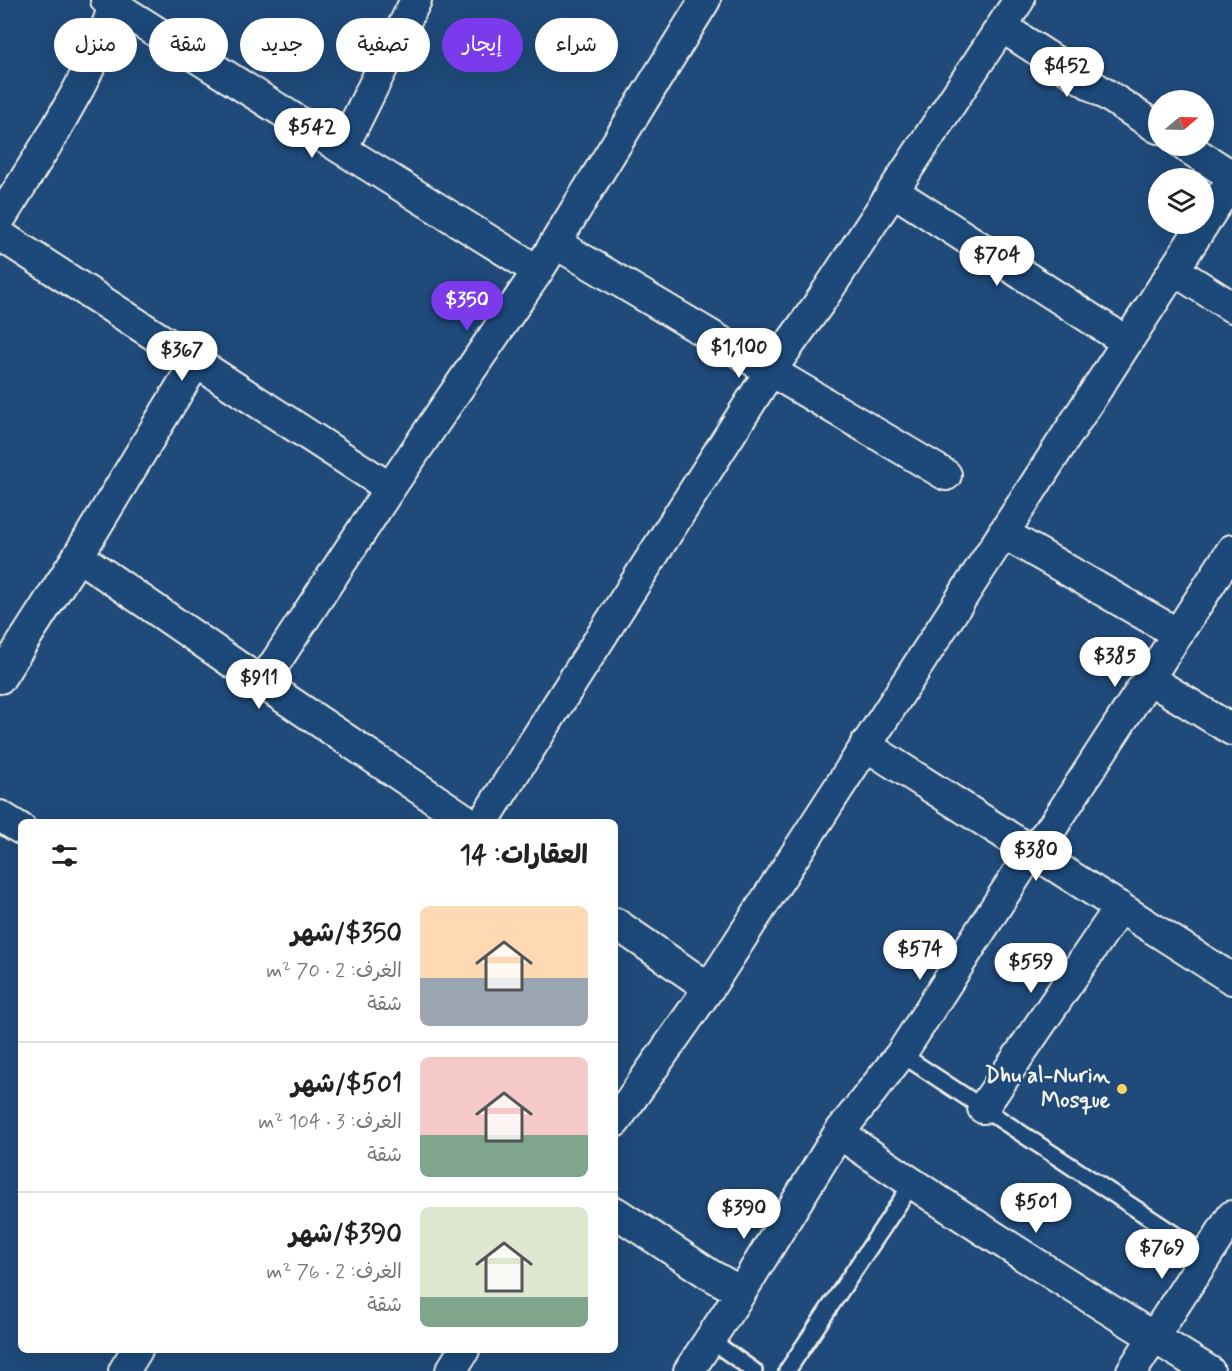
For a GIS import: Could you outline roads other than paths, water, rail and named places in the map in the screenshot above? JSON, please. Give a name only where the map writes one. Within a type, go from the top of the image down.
[{"type":"street","points":[[342,149],[416,0]]},
{"type":"street","points":[[262,683],[537,271],[705,0]]},
{"type":"street","points":[[485,819],[771,370],[820,302],[1019,0]]},
{"type":"street","points":[[0,219],[79,88],[99,48],[112,1],[537,271]]},
{"type":"street","points":[[1002,27],[1148,122]]},
{"type":"street","points":[[618,1118],[709,988],[1232,178],[1200,156]]},
{"type":"street","points":[[893,191],[1127,342]]},
{"type":"street","points":[[0,235],[390,488]]},
{"type":"street","points":[[555,243],[946,475]]},
{"type":"street","points":[[1174,270],[1232,307]]},
{"type":"street","points":[[0,678],[78,556],[196,362]]},
{"type":"street","points":[[1003,533],[1178,634]]},
{"type":"street","points":[[689,1371],[741,1292],[839,1133],[901,1054],[1032,851],[1053,826],[1232,550]]},
{"type":"street","points":[[78,556],[465,819]]},
{"type":"street","points":[[1149,679],[1232,730]]},
{"type":"street","points":[[866,745],[1232,979]]},
{"type":"street","points":[[0,816],[18,827]]},
{"type":"street","points":[[983,1108],[1120,907]]},
{"type":"street","points":[[618,925],[709,988]]},
{"type":"street","points":[[839,1133],[912,1184],[1209,1371]]},
{"type":"street","points":[[618,1214],[709,1274],[741,1292]]},
{"type":"street","points":[[1132,1371],[1232,1216]]},
{"type":"street","points":[[123,1371],[135,1353]]},
{"type":"street","points":[[451,1371],[462,1353]]},
{"type":"lane","points":[[901,1054],[1206,1255]]},
{"type":"lane","points":[[787,1371],[912,1184]]},
{"type":"lane","points":[[709,1339],[754,1371]]},
{"type":"place","name":"Dhu al-Nurin Mosque","points":[[1122,1089]]}]
